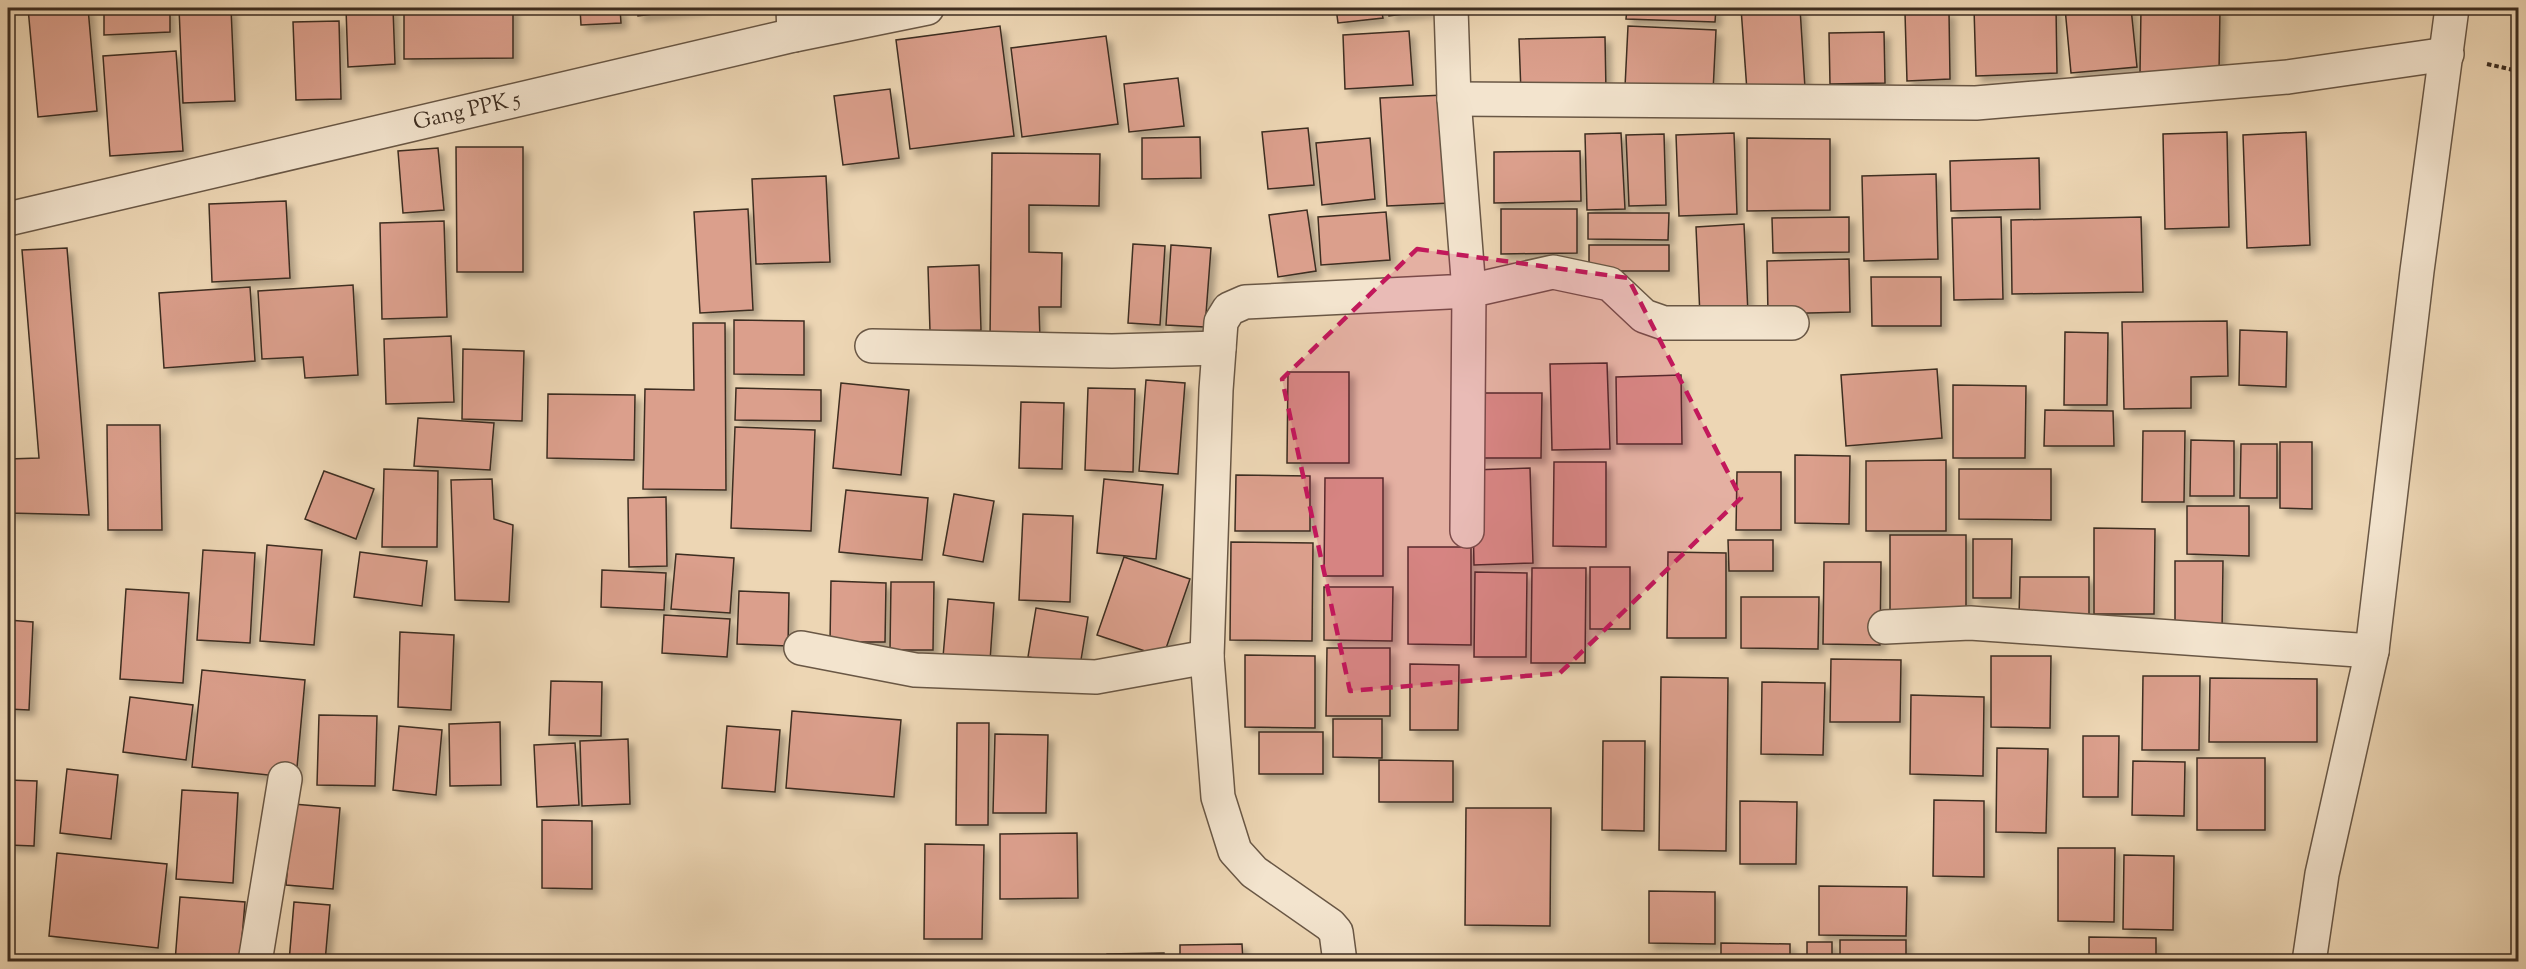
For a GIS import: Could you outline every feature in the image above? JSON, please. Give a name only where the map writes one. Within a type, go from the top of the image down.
[{"type":"street","name":"Gang PPK 5","points":[[8,219],[794,21],[927,8]]},
{"type":"street","points":[[1451,8],[1454,99],[1469,291],[1467,531]]},
{"type":"street","points":[[2309,962],[2322,874],[2372,651],[2417,271],[2452,8]]},
{"type":"street","points":[[1454,99],[1976,103],[2288,77],[2447,54]]},
{"type":"street","points":[[1340,962],[1338,940],[1330,925],[1254,872],[1235,851],[1218,797],[1207,657],[1219,348],[1221,322],[1229,309],[1245,302],[1469,291],[1553,272],[1610,284],[1644,316],[1664,323],[1792,323]]},
{"type":"street","points":[[872,346],[1113,351],[1219,348]]},
{"type":"street","points":[[1885,627],[1970,623],[2372,651]]},
{"type":"street","points":[[801,648],[915,670],[1096,677],[1207,657]]},
{"type":"street","points":[[255,962],[285,779]]},
{"type":"highlighted area","points":[[1417,249],[1628,278],[1741,498],[1560,673],[1350,691],[1282,379]]},
{"type":"building","points":[[28,8],[88,8],[97,111],[38,117]]},
{"type":"building","points":[[104,8],[170,8],[170,32],[104,35]]},
{"type":"building","points":[[179,8],[231,8],[235,101],[183,103]]},
{"type":"building","points":[[346,8],[393,8],[395,64],[348,67]]},
{"type":"building","points":[[404,8],[513,8],[513,58],[404,59]]},
{"type":"building","points":[[580,8],[620,8],[621,23],[581,25]]},
{"type":"building","points":[[637,8],[703,8],[638,16]]},
{"type":"building","points":[[1336,8],[1381,8],[1383,18],[1338,23]]},
{"type":"building","points":[[1388,8],[1435,8],[1435,10],[1389,16]]},
{"type":"building","points":[[1627,8],[1716,8],[1715,22],[1626,19]]},
{"type":"building","points":[[1741,8],[1800,8],[1805,88],[1747,91]]},
{"type":"building","points":[[1974,8],[2056,8],[2057,73],[1976,76]]},
{"type":"building","points":[[2065,8],[2131,8],[2137,67],[2071,73]]},
{"type":"building","points":[[2141,8],[2220,8],[2219,73],[2140,72]]},
{"type":"building","points":[[1949,12],[1950,79],[1907,81],[1905,13]]},
{"type":"building","points":[[339,21],[341,99],[296,100],[293,22]]},
{"type":"building","points":[[1000,26],[1014,136],[910,149],[896,40]]},
{"type":"building","points":[[1628,26],[1716,30],[1713,92],[1625,87]]},
{"type":"building","points":[[1409,31],[1413,85],[1345,89],[1343,35]]},
{"type":"building","points":[[1884,32],[1885,83],[1830,84],[1829,33]]},
{"type":"building","points":[[1106,36],[1118,124],[1022,137],[1011,48]]},
{"type":"building","points":[[1605,37],[1606,92],[1521,93],[1519,39]]},
{"type":"building","points":[[176,51],[183,151],[110,156],[103,56]]},
{"type":"building","points":[[1178,78],[1184,126],[1129,132],[1124,84]]},
{"type":"building","points":[[890,89],[899,158],[843,165],[834,96]]},
{"type":"building","points":[[1444,95],[1450,203],[1387,206],[1380,98]]},
{"type":"building","points":[[1308,128],[1314,185],[1268,189],[1262,132]]},
{"type":"building","points":[[2227,132],[2229,227],[2165,229],[2163,134]]},
{"type":"building","points":[[2306,132],[2310,245],[2247,248],[2243,135]]},
{"type":"building","points":[[1621,133],[1625,209],[1587,210],[1585,134]]},
{"type":"building","points":[[1734,133],[1737,214],[1679,216],[1676,135]]},
{"type":"building","points":[[1664,134],[1666,205],[1629,206],[1626,135]]},
{"type":"building","points":[[1200,137],[1201,178],[1142,179],[1142,138]]},
{"type":"building","points":[[1370,138],[1375,199],[1322,205],[1316,143]]},
{"type":"building","points":[[1747,138],[1830,139],[1830,210],[1747,211]]},
{"type":"building","points":[[456,147],[523,147],[523,272],[457,272]]},
{"type":"building","points":[[438,148],[444,210],[403,213],[398,151]]},
{"type":"building","points":[[1580,151],[1581,201],[1494,203],[1494,152]]},
{"type":"building","points":[[992,153],[1100,154],[1099,206],[1029,205],[1029,252],[1062,253],[1061,307],[1039,307],[1040,339],[990,339]]},
{"type":"building","points":[[2039,158],[2040,209],[1951,211],[1950,161]]},
{"type":"building","points":[[1936,174],[1938,259],[1864,261],[1862,176]]},
{"type":"building","points":[[826,176],[830,262],[756,264],[752,179]]},
{"type":"building","points":[[286,201],[290,278],[212,282],[209,204]]},
{"type":"building","points":[[748,209],[753,310],[700,313],[694,212]]},
{"type":"building","points":[[1501,209],[1577,209],[1577,253],[1501,254]]},
{"type":"building","points":[[1307,210],[1316,271],[1278,277],[1269,215]]},
{"type":"building","points":[[1386,212],[1390,260],[1321,265],[1318,217]]},
{"type":"building","points":[[1588,213],[1669,213],[1668,240],[1588,239]]},
{"type":"building","points":[[1849,217],[1849,252],[1773,253],[1772,218]]},
{"type":"building","points":[[2001,217],[2003,299],[1954,300],[1952,218]]},
{"type":"building","points":[[2141,217],[2143,292],[2012,294],[2011,220]]},
{"type":"building","points":[[444,221],[447,317],[382,319],[380,223]]},
{"type":"building","points":[[1744,224],[1748,314],[1700,316],[1696,227]]},
{"type":"building","points":[[1133,244],[1165,246],[1160,325],[1128,323]]},
{"type":"building","points":[[1171,245],[1211,248],[1205,327],[1166,325]]},
{"type":"building","points":[[1589,245],[1669,245],[1669,271],[1589,271]]},
{"type":"building","points":[[67,248],[89,515],[8,513],[8,459],[39,458],[22,250]]},
{"type":"building","points":[[1849,259],[1850,312],[1768,314],[1767,261]]},
{"type":"building","points":[[979,265],[981,330],[930,331],[928,267]]},
{"type":"building","points":[[1871,277],[1941,277],[1941,326],[1872,326]]},
{"type":"building","points":[[353,285],[358,375],[305,378],[303,357],[262,359],[258,291]]},
{"type":"building","points":[[250,287],[255,361],[164,368],[159,293]]},
{"type":"building","points":[[734,320],[804,321],[804,375],[734,374]]},
{"type":"building","points":[[2227,321],[2228,376],[2191,377],[2191,408],[2124,409],[2122,322]]},
{"type":"building","points":[[693,323],[725,323],[726,490],[643,489],[645,389],[694,390]]},
{"type":"building","points":[[2240,330],[2287,332],[2286,387],[2239,385]]},
{"type":"building","points":[[2065,332],[2108,333],[2107,405],[2064,405]]},
{"type":"building","points":[[451,336],[454,402],[386,404],[384,339]]},
{"type":"building","points":[[463,349],[524,351],[522,421],[462,419]]},
{"type":"building","points":[[1607,363],[1610,449],[1552,450],[1550,364]]},
{"type":"building","points":[[1937,369],[1942,438],[1846,446],[1841,375]]},
{"type":"building","points":[[1288,372],[1349,372],[1349,463],[1287,463]]},
{"type":"building","points":[[1681,375],[1682,444],[1617,444],[1616,377]]},
{"type":"building","points":[[1146,380],[1185,383],[1178,474],[1139,471]]},
{"type":"building","points":[[841,383],[909,390],[901,475],[833,468]]},
{"type":"building","points":[[1953,385],[2026,386],[2025,458],[1953,458]]},
{"type":"building","points":[[736,388],[821,390],[821,421],[735,420]]},
{"type":"building","points":[[1088,388],[1135,389],[1133,472],[1085,470]]},
{"type":"building","points":[[1476,393],[1542,393],[1541,458],[1476,458]]},
{"type":"building","points":[[548,394],[635,395],[634,460],[547,458]]},
{"type":"building","points":[[1021,402],[1064,403],[1062,469],[1019,468]]},
{"type":"building","points":[[2045,410],[2113,411],[2114,446],[2044,446]]},
{"type":"building","points":[[418,418],[494,423],[490,470],[414,466]]},
{"type":"building","points":[[107,425],[160,425],[162,530],[108,530]]},
{"type":"building","points":[[735,427],[815,430],[811,531],[731,528]]},
{"type":"building","points":[[2143,431],[2185,431],[2184,502],[2142,502]]},
{"type":"building","points":[[2191,440],[2234,441],[2234,496],[2190,496]]},
{"type":"building","points":[[2280,442],[2312,442],[2312,509],[2280,508]]},
{"type":"building","points":[[2241,444],[2277,444],[2277,498],[2240,498]]},
{"type":"building","points":[[1795,455],[1850,456],[1849,524],[1795,523]]},
{"type":"building","points":[[1946,460],[1946,531],[1866,531],[1866,461]]},
{"type":"building","points":[[1554,462],[1606,462],[1606,547],[1553,546]]},
{"type":"building","points":[[1530,468],[1533,563],[1474,565],[1472,470]]},
{"type":"building","points":[[384,469],[438,471],[437,547],[382,547]]},
{"type":"building","points":[[1959,469],[2051,469],[2051,520],[1959,519]]},
{"type":"building","points":[[324,471],[374,489],[356,539],[305,519]]},
{"type":"building","points":[[1737,472],[1781,472],[1781,530],[1736,530]]},
{"type":"building","points":[[1236,475],[1310,476],[1310,531],[1235,531]]},
{"type":"building","points":[[1325,478],[1383,478],[1383,576],[1324,576]]},
{"type":"building","points":[[492,479],[494,519],[513,525],[509,602],[455,600],[451,480]]},
{"type":"building","points":[[1104,479],[1163,485],[1156,559],[1097,553]]},
{"type":"building","points":[[846,490],[928,498],[922,560],[839,552]]},
{"type":"building","points":[[954,494],[994,501],[983,562],[943,555]]},
{"type":"building","points":[[666,497],[667,566],[629,567],[628,498]]},
{"type":"building","points":[[2187,506],[2249,506],[2249,556],[2187,554]]},
{"type":"building","points":[[1023,514],[1073,516],[1070,602],[1019,600]]},
{"type":"building","points":[[2094,528],[2155,529],[2154,614],[2094,614]]},
{"type":"building","points":[[1890,535],[1966,535],[1966,620],[1890,619]]},
{"type":"building","points":[[1973,539],[2012,539],[2011,598],[1973,598]]},
{"type":"building","points":[[1728,540],[1773,540],[1773,571],[1729,571]]},
{"type":"building","points":[[1231,542],[1313,543],[1312,641],[1230,640]]},
{"type":"building","points":[[267,545],[322,550],[314,645],[260,641]]},
{"type":"building","points":[[1408,547],[1471,547],[1471,645],[1408,644]]},
{"type":"building","points":[[203,550],[255,553],[250,643],[197,640]]},
{"type":"building","points":[[360,552],[427,561],[422,606],[354,597]]},
{"type":"building","points":[[1668,552],[1726,553],[1726,638],[1667,638]]},
{"type":"building","points":[[676,554],[734,558],[730,613],[671,609]]},
{"type":"building","points":[[1124,557],[1190,579],[1163,657],[1097,635]]},
{"type":"building","points":[[2175,561],[2223,561],[2222,633],[2175,633]]},
{"type":"building","points":[[1824,562],[1881,562],[1880,645],[1823,644]]},
{"type":"building","points":[[1590,567],[1630,567],[1630,629],[1590,629]]},
{"type":"building","points":[[1532,568],[1586,568],[1585,663],[1531,663]]},
{"type":"building","points":[[602,570],[666,573],[664,610],[601,607]]},
{"type":"building","points":[[1475,572],[1527,573],[1526,657],[1474,657]]},
{"type":"building","points":[[2020,577],[2089,577],[2089,618],[2019,617]]},
{"type":"building","points":[[831,581],[886,583],[885,642],[830,642]]},
{"type":"building","points":[[891,582],[934,582],[933,650],[890,650]]},
{"type":"building","points":[[1324,587],[1393,587],[1392,641],[1324,640]]},
{"type":"building","points":[[126,589],[189,593],[183,683],[120,679]]},
{"type":"building","points":[[739,591],[789,593],[788,646],[737,644]]},
{"type":"building","points":[[1741,597],[1819,597],[1818,649],[1741,648]]},
{"type":"building","points":[[948,599],[994,603],[990,661],[943,657]]},
{"type":"building","points":[[1036,608],[1088,617],[1080,666],[1028,657]]},
{"type":"building","points":[[664,615],[730,619],[727,657],[662,653]]},
{"type":"building","points":[[8,620],[33,622],[29,710],[8,709]]},
{"type":"building","points":[[400,632],[454,635],[451,710],[398,707]]},
{"type":"building","points":[[1327,648],[1390,648],[1390,716],[1326,716]]},
{"type":"building","points":[[1245,655],[1315,656],[1315,728],[1245,727]]},
{"type":"building","points":[[1991,656],[2051,656],[2050,728],[1991,727]]},
{"type":"building","points":[[1831,659],[1901,660],[1900,722],[1830,722]]},
{"type":"building","points":[[1410,664],[1459,665],[1458,730],[1410,730]]},
{"type":"building","points":[[202,670],[305,680],[296,778],[192,767]]},
{"type":"building","points":[[2143,676],[2200,676],[2199,750],[2142,750]]},
{"type":"building","points":[[1661,677],[1728,678],[1726,851],[1659,850]]},
{"type":"building","points":[[2210,678],[2317,679],[2317,742],[2209,742]]},
{"type":"building","points":[[551,681],[602,682],[601,736],[549,735]]},
{"type":"building","points":[[1762,682],[1825,683],[1823,755],[1761,754]]},
{"type":"building","points":[[1911,695],[1984,697],[1983,776],[1910,774]]},
{"type":"building","points":[[130,697],[193,705],[186,760],[123,752]]},
{"type":"building","points":[[792,711],[901,720],[894,797],[786,788]]},
{"type":"building","points":[[319,715],[377,716],[375,786],[317,785]]},
{"type":"building","points":[[1333,719],[1382,719],[1382,758],[1333,757]]},
{"type":"building","points":[[500,722],[501,785],[450,786],[449,724]]},
{"type":"building","points":[[957,723],[989,723],[988,825],[956,825]]},
{"type":"building","points":[[399,726],[442,730],[436,795],[393,790]]},
{"type":"building","points":[[727,726],[780,730],[775,792],[722,788]]},
{"type":"building","points":[[1259,732],[1323,732],[1323,774],[1259,774]]},
{"type":"building","points":[[995,734],[1048,735],[1046,813],[993,813]]},
{"type":"building","points":[[2083,736],[2119,736],[2118,797],[2083,797]]},
{"type":"building","points":[[628,739],[630,804],[582,806],[580,741]]},
{"type":"building","points":[[1603,741],[1645,741],[1644,831],[1602,830]]},
{"type":"building","points":[[575,743],[579,805],[537,807],[534,745]]},
{"type":"building","points":[[1997,748],[2048,749],[2046,833],[1996,832]]},
{"type":"building","points":[[2197,758],[2265,758],[2265,830],[2197,830]]},
{"type":"building","points":[[1379,760],[1453,761],[1453,802],[1379,802]]},
{"type":"building","points":[[2133,761],[2185,762],[2184,816],[2132,815]]},
{"type":"building","points":[[67,769],[118,775],[111,839],[60,833]]},
{"type":"building","points":[[8,780],[37,781],[34,846],[8,845]]},
{"type":"building","points":[[182,790],[238,793],[233,883],[176,879]]},
{"type":"building","points":[[1934,800],[1984,801],[1984,877],[1933,876]]},
{"type":"building","points":[[1740,801],[1797,802],[1796,864],[1740,864]]},
{"type":"building","points":[[293,804],[340,808],[333,889],[286,885]]},
{"type":"building","points":[[1466,808],[1551,808],[1550,926],[1465,925]]},
{"type":"building","points":[[542,820],[592,821],[592,889],[542,888]]},
{"type":"building","points":[[1077,833],[1078,898],[1000,899],[1000,834]]},
{"type":"building","points":[[925,844],[984,845],[982,939],[924,939]]},
{"type":"building","points":[[2058,848],[2115,848],[2114,922],[2058,921]]},
{"type":"building","points":[[57,853],[167,864],[158,948],[49,936]]},
{"type":"building","points":[[2124,855],[2174,856],[2173,930],[2123,929]]},
{"type":"building","points":[[1819,886],[1907,887],[1906,936],[1819,935]]},
{"type":"building","points":[[1649,891],[1715,892],[1715,944],[1649,943]]},
{"type":"building","points":[[180,897],[245,902],[240,962],[175,962]]},
{"type":"building","points":[[294,902],[330,905],[325,962],[289,962]]},
{"type":"building","points":[[2089,937],[2156,938],[2156,962],[2089,962]]},
{"type":"building","points":[[1840,940],[1906,940],[1906,962],[1840,962]]},
{"type":"building","points":[[1807,942],[1832,942],[1832,962],[1807,962]]},
{"type":"building","points":[[1721,943],[1790,944],[1790,962],[1721,962]]},
{"type":"building","points":[[1242,944],[1243,962],[1180,962],[1180,945]]},
{"type":"building","points":[[1164,953],[1165,962],[1107,962],[1107,954]]}]
